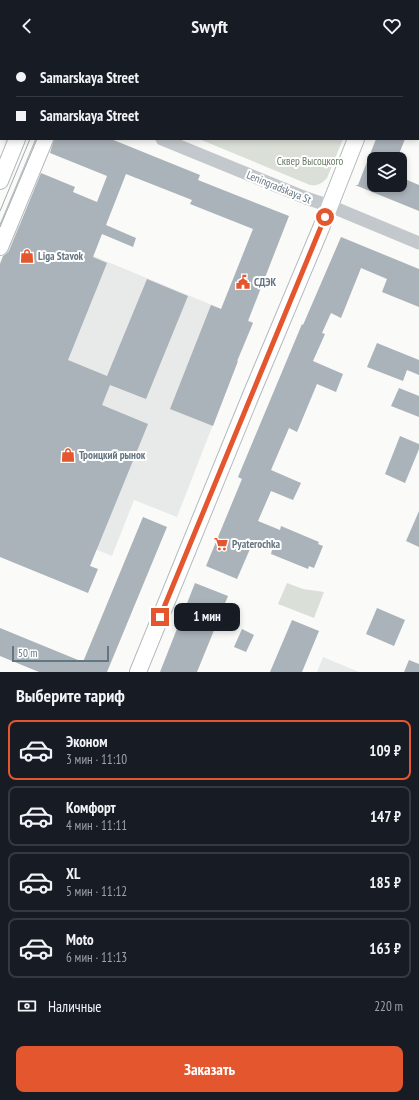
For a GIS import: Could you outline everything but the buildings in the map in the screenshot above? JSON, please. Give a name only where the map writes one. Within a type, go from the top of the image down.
[{"type":"main road","points":[[0,181],[17,140]]},
{"type":"main road","points":[[0,247],[45,140]]},
{"type":"main road","points":[[138,672],[330,206],[356,140]]},
{"type":"street","name":"Leningradskaya St","points":[[164,140],[419,243]]},
{"type":"shaded area","points":[[16,224],[253,322],[177,517],[134,500],[112,556],[0,511],[0,263]]},
{"type":"shaded area","points":[[323,657],[359,672],[317,672]]},
{"type":"green space","name":"Сквер Высоцкого","points":[[201,140],[343,140],[327,178],[319,184],[310,185]]},
{"type":"green space","points":[[287,583],[303,589],[324,592],[314,618],[278,604]]},
{"type":"tram line","points":[[0,211],[30,140]]},
{"type":"tram line","points":[[0,227],[37,140]]},
{"type":"place","name":"Liga Stavok","points":[[27,256]]},
{"type":"place","name":"СДЭК","points":[[243,282]]},
{"type":"place","name":"Троицкий рынок","points":[[68,455]]},
{"type":"place","name":"Pyaterochka","points":[[221,544]]},
{"type":"route","points":[[160,617],[325,217]]}]
